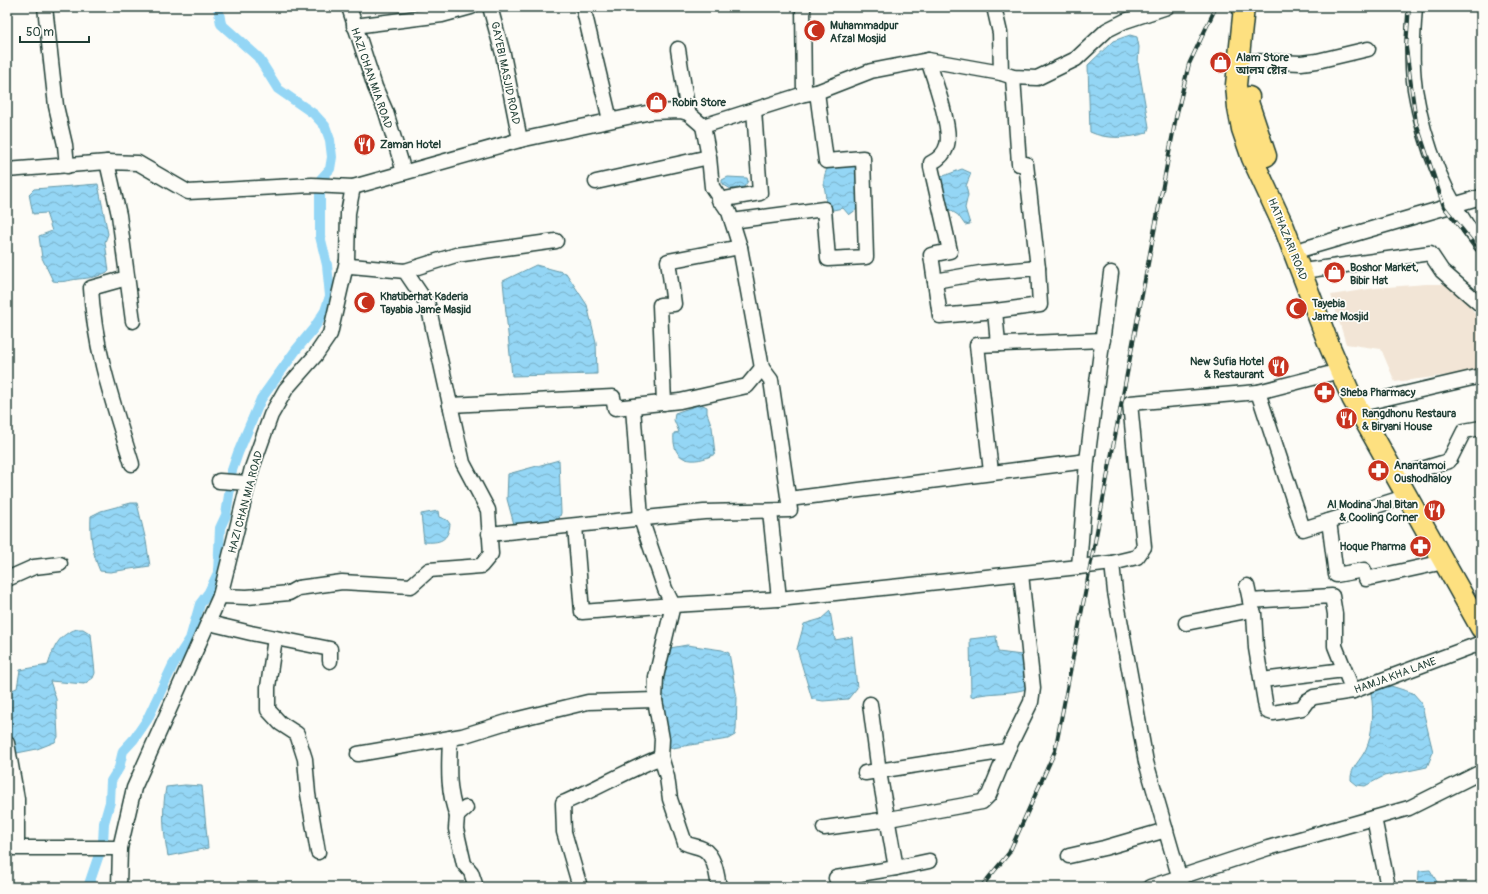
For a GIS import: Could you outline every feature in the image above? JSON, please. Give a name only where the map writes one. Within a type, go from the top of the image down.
[{"type":"highway","name":"HATHAZARI ROAD","points":[[1244,7],[1236,85],[1242,129],[1252,158],[1284,227],[1340,371],[1369,430],[1408,496],[1481,628]]},
{"type":"highway","name":"HATHAZARI ROAD","points":[[1254,7],[1248,102],[1266,157],[1338,341],[1365,403],[1377,428],[1481,611]]},
{"type":"street","name":"HAZI CHAN MIA ROAD","points":[[349,7],[375,87],[386,112],[404,172]]},
{"type":"street","points":[[354,26],[442,15],[471,7]]},
{"type":"street","name":"GAYEBI MASJID ROAD","points":[[490,7],[503,54],[520,140]]},
{"type":"street","points":[[732,221],[824,209],[828,259],[866,257],[863,158],[826,161],[811,93],[803,7]]},
{"type":"street","points":[[928,60],[942,110],[948,144],[942,155],[932,163],[931,167],[950,251],[931,255],[936,280],[940,316],[1040,305],[1038,268],[1026,164],[1019,164],[1007,75],[994,7]]},
{"type":"street","points":[[702,126],[811,93],[871,71],[928,60],[1007,75],[1037,78],[1076,59],[1107,30],[1146,10],[1167,7]]},
{"type":"street","points":[[1415,7],[1413,46],[1415,89],[1431,153],[1453,204],[1469,230],[1481,245]]},
{"type":"street","points":[[45,9],[56,106],[65,145],[67,166]]},
{"type":"street","points":[[584,11],[610,120]]},
{"type":"street","points":[[678,49],[688,113]]},
{"type":"street","points":[[1251,60],[1301,63],[1318,61],[1368,49]]},
{"type":"street","points":[[719,200],[760,193],[754,110]]},
{"type":"street","points":[[7,170],[107,162],[138,163],[188,192],[312,185],[352,187],[520,140],[610,120],[651,112],[681,111],[688,113],[702,126],[709,157],[712,187],[719,200],[729,212],[740,247],[762,368],[771,380],[790,510],[704,512],[489,534]]},
{"type":"street","points":[[596,182],[709,157]]},
{"type":"street","points":[[107,162],[119,215],[126,278],[133,321]]},
{"type":"street","name":"HAZI CHAN MIA ROAD","points":[[119,887],[120,848],[134,788],[160,733],[181,681],[209,623],[220,596],[248,483],[271,415],[286,388],[315,356],[330,334],[347,261],[348,212],[352,187]]},
{"type":"street","points":[[1303,249],[1481,197]]},
{"type":"street","points":[[347,261],[351,266],[405,271],[456,255],[556,241]]},
{"type":"street","points":[[664,403],[660,305],[674,304],[668,261],[740,247]]},
{"type":"street","points":[[1310,270],[1430,253],[1442,271],[1481,305]]},
{"type":"street","points":[[936,280],[980,273],[1038,268]]},
{"type":"street","points":[[220,596],[247,597],[289,593],[298,588],[342,582],[411,586],[429,570],[481,566],[491,554],[488,510],[463,464],[428,305],[405,271]]},
{"type":"street","points":[[1079,567],[1087,460],[1111,272]]},
{"type":"street","points":[[126,278],[91,288],[98,346],[111,398],[132,464]]},
{"type":"street","points":[[995,310],[998,344]]},
{"type":"street","points":[[991,472],[977,345],[1103,340]]},
{"type":"street","points":[[450,405],[613,397],[615,408],[633,407],[664,403],[747,386],[762,368]]},
{"type":"street","points":[[575,526],[582,612],[779,599],[1112,563],[1137,557],[1144,547],[1130,403],[1258,392],[1340,371]]},
{"type":"street","points":[[1365,403],[1481,376]]},
{"type":"street","points":[[1258,392],[1303,529],[1408,496]]},
{"type":"street","points":[[633,407],[641,519],[665,589],[673,606],[656,677],[655,700],[662,739],[661,756],[667,777],[670,799],[685,843],[692,847],[702,848],[709,854],[717,872],[719,887]]},
{"type":"street","points":[[1404,474],[1450,461],[1464,431],[1481,428]]},
{"type":"street","points":[[789,499],[1087,460]]},
{"type":"street","points":[[219,481],[248,483]]},
{"type":"street","points":[[770,511],[779,599]]},
{"type":"street","points":[[1329,521],[1336,575],[1364,570],[1366,579],[1444,562]]},
{"type":"street","points":[[1112,563],[1115,592],[1146,762],[1181,883]]},
{"type":"street","points":[[7,578],[34,567],[60,564]]},
{"type":"street","points":[[824,828],[889,819],[982,802],[989,795],[1007,751],[1031,702],[1034,688],[1020,574]]},
{"type":"street","name":"HAMJA KHA LANE","points":[[1247,586],[1255,618],[1256,648],[1266,708],[1267,711],[1273,713],[1302,708],[1314,697],[1353,691],[1481,644]]},
{"type":"street","points":[[1186,623],[1251,606],[1332,596],[1335,614],[1335,646],[1353,691]]},
{"type":"street","points":[[209,623],[330,649],[330,661]]},
{"type":"street","points":[[275,638],[268,687],[268,710],[280,723],[297,734],[305,759],[308,794],[318,852]]},
{"type":"street","points":[[1262,680],[1344,670]]},
{"type":"street","points":[[358,754],[450,738],[588,702],[655,700]]},
{"type":"street","points":[[870,704],[879,772],[889,819],[896,868]]},
{"type":"street","points":[[450,738],[448,779],[451,799],[462,812],[456,829],[464,864],[471,872],[476,887]]},
{"type":"street","points":[[7,743],[17,799],[12,848],[120,848]]},
{"type":"street","points":[[865,773],[1007,751]]},
{"type":"street","points":[[580,887],[564,832],[563,803],[587,793],[637,766],[661,756]]},
{"type":"street","points":[[1150,887],[1181,883],[1268,848],[1409,808],[1481,772]]},
{"type":"street","points":[[1374,818],[1388,887]]},
{"type":"street","points":[[1069,856],[1104,848],[1166,830]]},
{"type":"street","points":[[836,878],[930,861]]},
{"type":"shaded area","points":[[1426,284],[1449,284],[1467,302],[1481,323],[1481,371],[1395,382],[1381,349],[1346,344],[1331,295],[1375,288]]},
{"type":"water","points":[[1130,35],[1137,37],[1139,47],[1138,63],[1149,127],[1147,133],[1133,136],[1111,137],[1097,135],[1090,132],[1088,65],[1113,41]]},
{"type":"water","points":[[830,164],[856,165],[857,209],[849,215],[843,208],[828,211],[824,208],[826,197],[824,176]]},
{"type":"water","points":[[962,169],[971,173],[966,186],[968,195],[965,208],[970,224],[965,225],[958,215],[945,207],[940,188],[941,177]]},
{"type":"water","points":[[728,177],[747,178],[748,181],[744,187],[731,189],[722,184],[722,180]]},
{"type":"water","points":[[98,184],[108,234],[105,242],[109,271],[91,278],[75,279],[63,282],[53,281],[42,258],[39,236],[52,231],[46,213],[33,214],[29,194],[34,189]]},
{"type":"water","points":[[536,265],[566,273],[587,305],[596,342],[597,374],[512,376],[503,281]]},
{"type":"water","points":[[701,404],[707,407],[707,413],[712,427],[715,454],[699,460],[686,459],[680,456],[674,443],[674,433],[679,432],[674,420],[675,413]]},
{"type":"water","points":[[559,460],[561,513],[556,527],[515,528],[507,499],[508,474]]},
{"type":"water","points":[[131,503],[137,503],[150,566],[110,572],[100,571],[92,544],[91,516],[101,511]]},
{"type":"water","points":[[438,511],[439,517],[447,520],[450,524],[449,530],[442,540],[435,542],[424,542],[421,514]]},
{"type":"water","points":[[830,611],[835,640],[852,637],[857,688],[848,699],[823,701],[812,699],[797,649],[804,624],[821,619]]},
{"type":"water","points":[[77,629],[83,629],[91,634],[95,673],[93,678],[84,684],[50,681],[56,699],[58,737],[55,742],[37,749],[17,753],[10,747],[7,729],[7,692],[17,688],[20,670],[48,665],[52,653],[61,638]]},
{"type":"water","points":[[996,636],[998,652],[1022,655],[1029,661],[1032,687],[1017,691],[971,697],[970,639]]},
{"type":"water","points":[[687,645],[722,650],[729,653],[737,698],[736,730],[735,735],[728,739],[672,748],[667,745],[661,710],[662,680],[670,648]]},
{"type":"water","points":[[1391,686],[1413,693],[1421,702],[1433,752],[1427,767],[1384,776],[1365,786],[1357,785],[1351,780],[1351,776],[1354,768],[1366,749],[1370,736],[1373,714],[1371,693],[1374,690]]},
{"type":"water","points":[[185,785],[202,786],[208,848],[168,856],[164,821],[166,787]]},
{"type":"water","points":[[1430,870],[1440,887],[1418,887],[1419,871]]},
{"type":"waterway","points":[[88,887],[103,843],[104,823],[110,802],[111,781],[119,768],[123,751],[134,739],[147,720],[173,665],[190,639],[200,604],[209,592],[218,573],[220,528],[226,515],[230,488],[230,476],[238,453],[261,399],[296,350],[314,328],[325,311],[330,296],[327,265],[320,236],[320,180],[330,169],[332,157],[330,140],[325,126],[314,114],[278,89],[258,57],[221,24],[218,7]]},
{"type":"railway","points":[[981,887],[1009,853],[1055,751],[1176,117],[1189,64],[1216,7]]},
{"type":"railway","points":[[1409,7],[1406,47],[1416,122],[1444,207],[1481,253]]},
{"type":"place","name":"Muhammadpur Afzal Mosjid","points":[[814,31]]},
{"type":"place","name":"Alam Store আলম ষ্টোর","points":[[1221,63]]},
{"type":"place","name":"Robin Store","points":[[657,102]]},
{"type":"place","name":"Zaman Hotel","points":[[364,144]]},
{"type":"place","name":"Boshor Market, Bibir Hat","points":[[1335,273]]},
{"type":"place","name":"Khatiberhat Kaderia Tayabia Jame Masjid","points":[[365,302]]},
{"type":"place","name":"Tayebia Jame Mosjid","points":[[1296,309]]},
{"type":"place","name":"New Sufia Hotel & Restaurant","points":[[1279,367]]},
{"type":"place","name":"Sheba Pharmacy","points":[[1325,392]]},
{"type":"place","name":"Rangdhonu Restaura & Biryani House","points":[[1347,419]]},
{"type":"place","name":"Anantamoi Oushodhaloy","points":[[1378,471]]},
{"type":"place","name":"Al Modina Jhal Bitan & Cooling Corner","points":[[1434,510]]},
{"type":"place","name":"Hoque Pharma","points":[[1421,546]]}]
